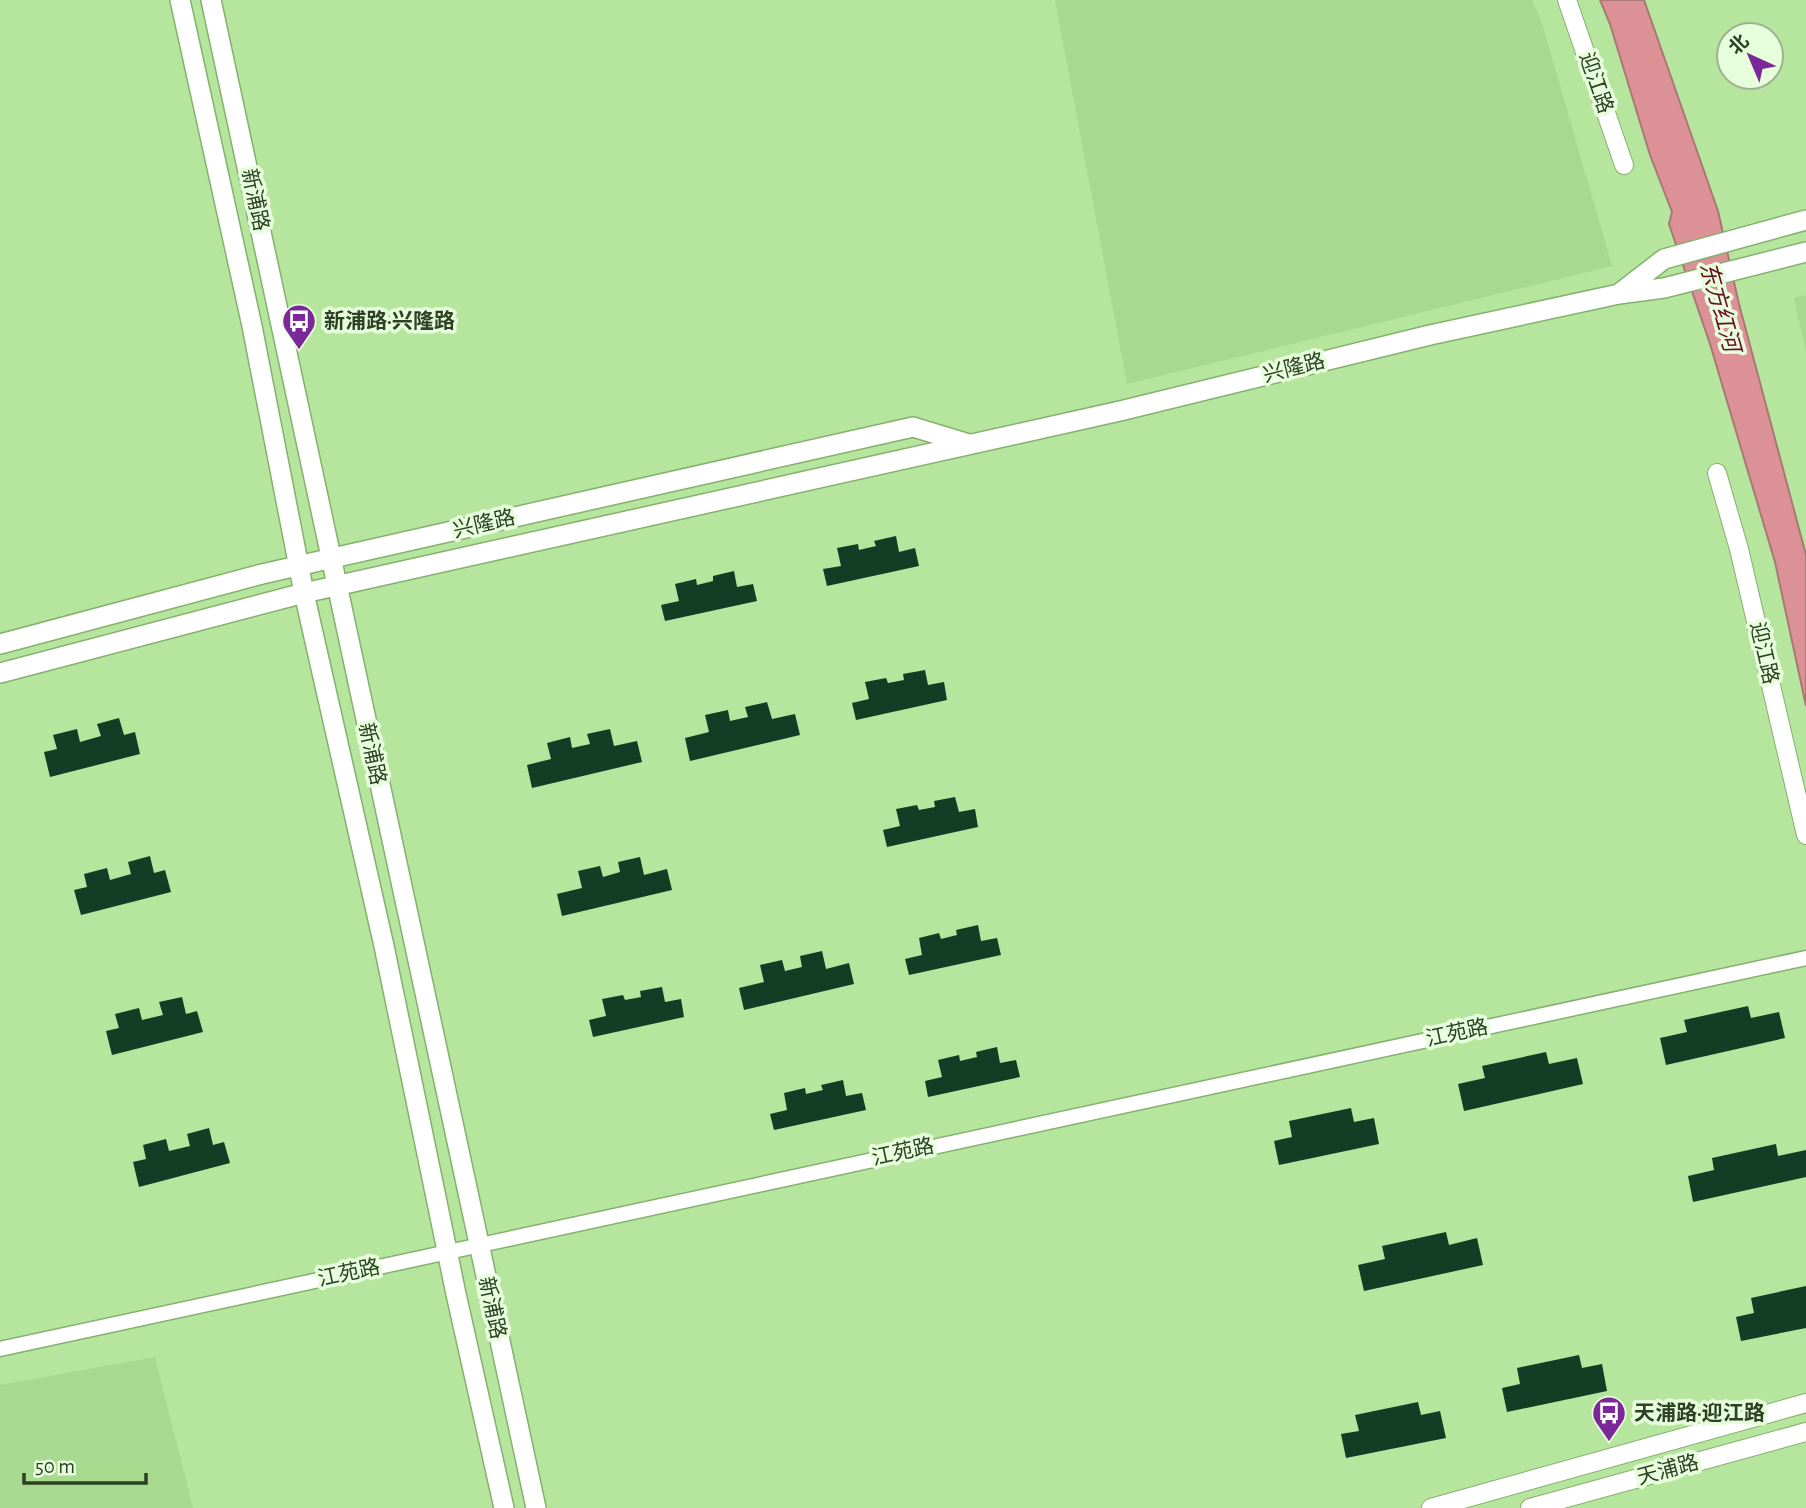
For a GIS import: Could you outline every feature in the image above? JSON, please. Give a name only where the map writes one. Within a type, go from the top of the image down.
[{"type":"main road","name":"新浦路","points":[[180,0],[252,326],[304,593],[384,946],[447,1252],[504,1508]]},
{"type":"main road","name":"新浦路","points":[[211,0],[335,586],[536,1508]]},
{"type":"main road","name":"兴隆路","points":[[1619,294],[1664,259],[1806,220]]},
{"type":"main road","name":"兴隆路","points":[[0,673],[304,593],[1120,411],[1430,335],[1619,294],[1664,288],[1806,252]]},
{"type":"main road","name":"兴隆路","points":[[0,644],[299,565],[913,427],[970,444]]},
{"type":"street","name":"迎江路","points":[[1567,0],[1624,165]]},
{"type":"street","name":"迎江路","points":[[1717,473],[1739,549],[1806,835]]},
{"type":"street","name":"江苑路","points":[[0,1349],[1806,958]]},
{"type":"street","points":[[1431,1508],[1806,1404]]},
{"type":"street","name":"天浦路","points":[[1530,1508],[1806,1432]]},
{"type":"shaded area","points":[[1055,0],[1532,0],[1542,23],[1612,266],[1127,384]]},
{"type":"shaded area","points":[[1806,295],[1806,353],[1794,298]]},
{"type":"shaded area","points":[[155,1357],[193,1508],[0,1508],[0,1385]]},
{"type":"water","name":"东方红河","points":[[1600,0],[1644,0],[1718,211],[1739,304],[1806,555],[1806,706],[1775,562],[1710,344],[1669,224],[1672,212],[1650,155],[1610,24]]},
{"type":"building","points":[[896,536],[899,552],[915,548],[919,566],[827,586],[823,569],[841,566],[837,548],[858,544],[859,550],[876,546],[874,541]]},
{"type":"building","points":[[734,571],[737,587],[753,584],[757,601],[665,621],[661,605],[679,601],[675,584],[696,579],[697,585],[713,581],[713,576]]},
{"type":"building","points":[[925,670],[928,685],[944,682],[947,700],[856,720],[852,703],[869,699],[865,682],[886,678],[888,683],[904,680],[903,674]]},
{"type":"building","points":[[767,702],[772,719],[795,714],[800,735],[690,761],[685,738],[709,732],[705,715],[728,710],[730,721],[748,717],[745,707]]},
{"type":"building","points":[[119,718],[124,735],[135,732],[140,754],[50,777],[44,752],[57,749],[53,735],[77,729],[80,742],[101,736],[97,724]]},
{"type":"building","points":[[610,729],[614,746],[637,741],[642,762],[532,788],[527,765],[551,759],[547,743],[570,737],[572,748],[590,744],[587,734]]},
{"type":"building","points":[[955,797],[959,812],[975,809],[978,827],[887,847],[883,830],[900,826],[896,809],[917,805],[919,810],[935,807],[934,801]]},
{"type":"building","points":[[150,856],[154,873],[165,870],[171,892],[81,915],[74,890],[87,887],[84,874],[107,868],[110,880],[131,874],[128,862]]},
{"type":"building","points":[[640,857],[644,875],[667,869],[672,890],[562,916],[557,894],[582,888],[578,871],[600,866],[603,877],[620,872],[618,862]]},
{"type":"building","points":[[978,925],[981,941],[997,938],[1001,955],[909,975],[905,959],[922,955],[919,938],[939,933],[941,939],[957,935],[956,930]]},
{"type":"building","points":[[822,951],[826,969],[849,963],[854,984],[744,1010],[739,988],[764,982],[760,965],[782,960],[785,971],[802,967],[800,956]]},
{"type":"building","points":[[662,987],[665,1002],[681,999],[684,1017],[593,1037],[589,1020],[606,1016],[602,999],[623,995],[625,1000],[641,997],[640,991]]},
{"type":"building","points":[[182,997],[186,1014],[197,1011],[203,1032],[112,1055],[106,1031],[119,1028],[115,1014],[139,1008],[142,1020],[163,1015],[159,1002]]},
{"type":"building","points":[[1748,1006],[1751,1018],[1779,1012],[1785,1038],[1666,1065],[1660,1038],[1687,1032],[1684,1020]]},
{"type":"building","points":[[997,1047],[1000,1063],[1016,1060],[1020,1077],[928,1097],[925,1081],[942,1077],[938,1060],[959,1055],[960,1061],[977,1057],[976,1052]]},
{"type":"building","points":[[1546,1052],[1549,1064],[1577,1058],[1583,1084],[1464,1111],[1458,1084],[1485,1078],[1482,1066]]},
{"type":"building","points":[[843,1080],[846,1096],[862,1093],[866,1110],[774,1130],[770,1114],[787,1110],[784,1093],[805,1088],[806,1094],[823,1090],[821,1085]]},
{"type":"building","points":[[1351,1108],[1354,1122],[1374,1118],[1379,1144],[1279,1165],[1274,1141],[1292,1137],[1289,1121]]},
{"type":"building","points":[[209,1128],[213,1145],[224,1142],[230,1163],[139,1187],[133,1162],[146,1159],[143,1145],[166,1139],[169,1151],[190,1146],[187,1134]]},
{"type":"building","points":[[1776,1144],[1778,1156],[1806,1150],[1806,1177],[1693,1202],[1688,1176],[1714,1170],[1712,1158]]},
{"type":"building","points":[[1446,1232],[1449,1245],[1477,1238],[1483,1265],[1364,1291],[1358,1265],[1385,1259],[1382,1246]]},
{"type":"building","points":[[1806,1286],[1806,1328],[1741,1341],[1736,1317],[1754,1313],[1751,1298]]},
{"type":"building","points":[[1579,1355],[1582,1368],[1602,1364],[1607,1391],[1507,1412],[1502,1388],[1520,1384],[1517,1368]]},
{"type":"building","points":[[1418,1402],[1421,1415],[1440,1411],[1446,1438],[1346,1458],[1341,1434],[1359,1431],[1355,1415]]},
{"type":"place","name":"新浦路·兴隆路","points":[[299,351]]},
{"type":"place","name":"天浦路·迎江路","points":[[1609,1443]]}]
